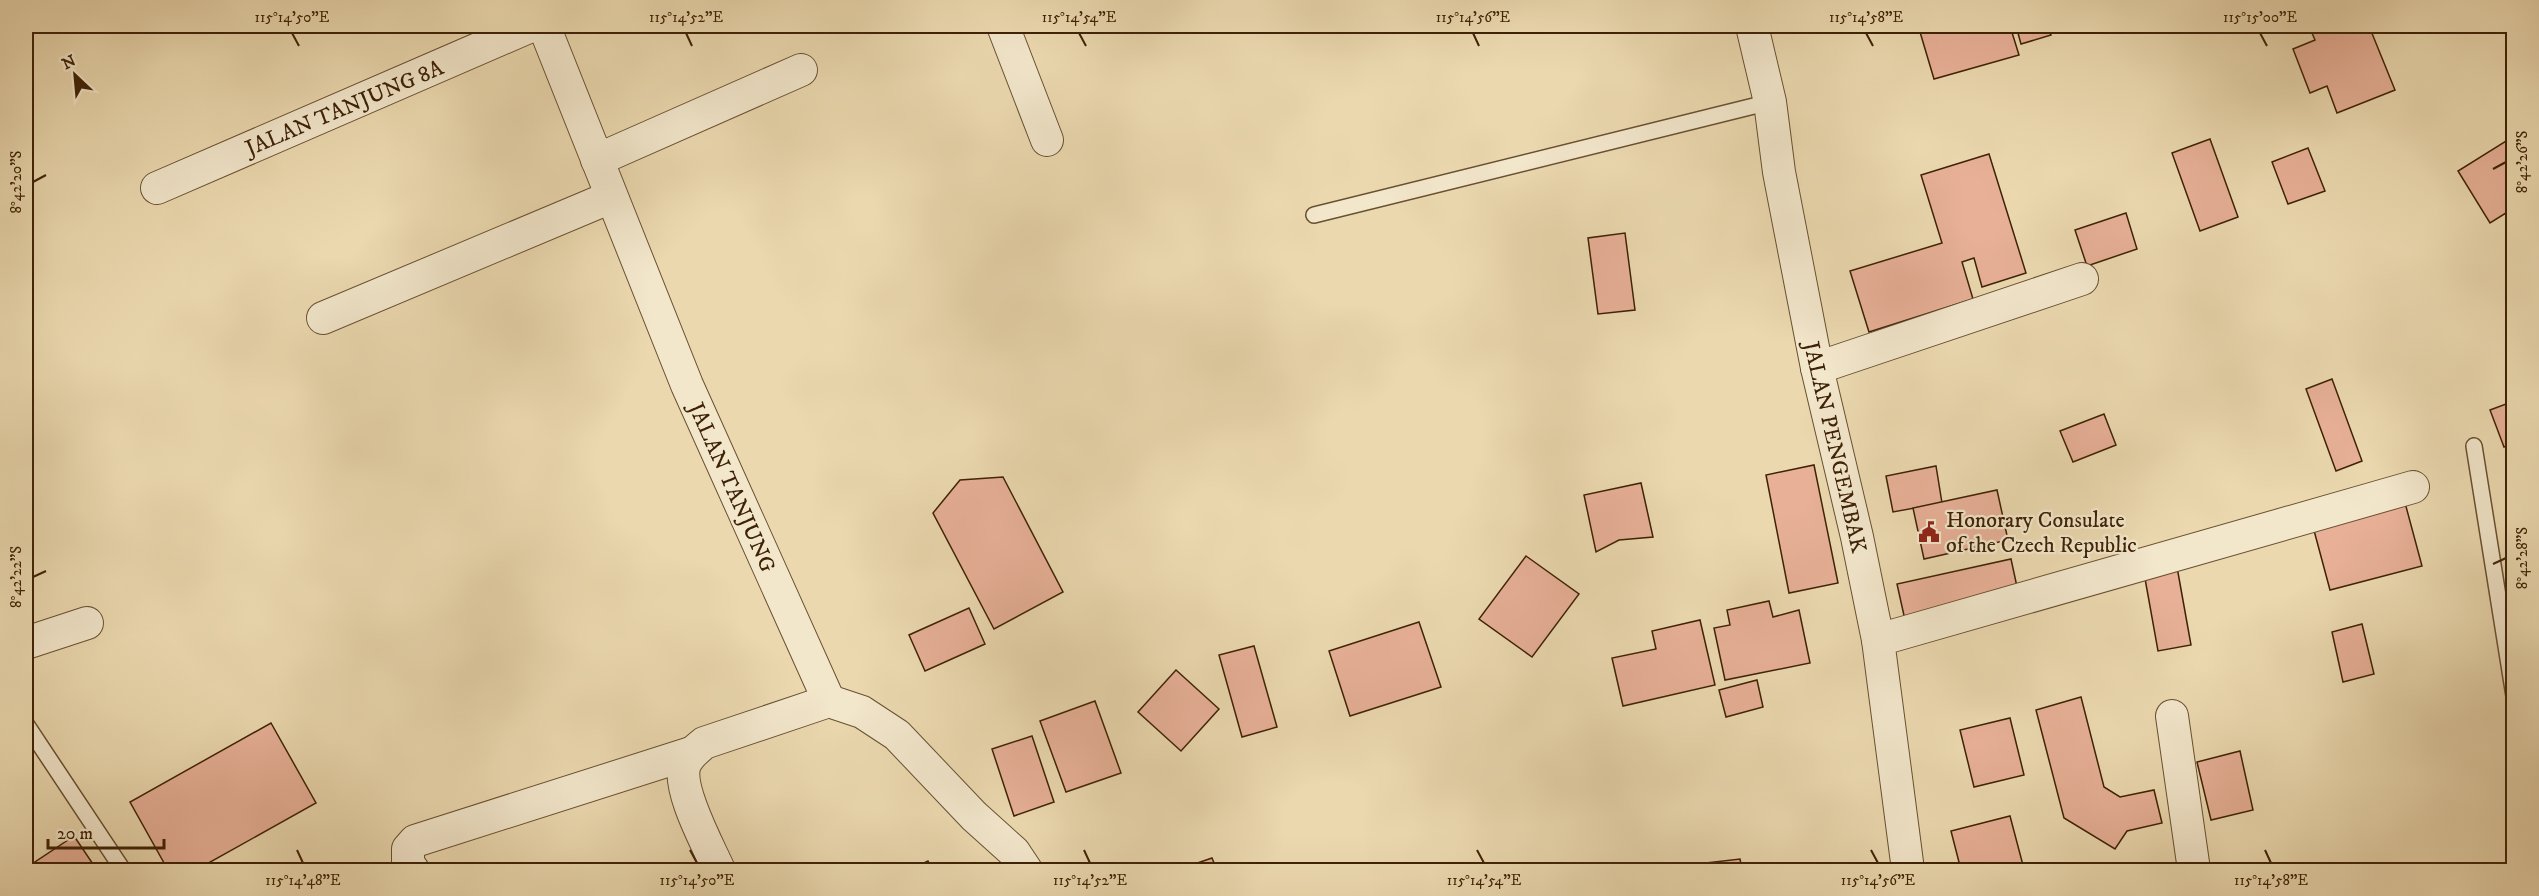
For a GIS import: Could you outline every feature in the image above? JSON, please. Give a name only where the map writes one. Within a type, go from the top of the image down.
[{"type":"street","name":"JALAN TANJUNG 8A","points":[[157,188],[531,26]]},
{"type":"street","name":"JALAN TANJUNG","points":[[544,26],[692,396],[829,701]]},
{"type":"street","points":[[1003,26],[1047,140]]},
{"type":"street","name":"JALAN PENGEMBAK","points":[[1752,26],[1770,102],[1779,172],[1817,368],[1857,537],[1878,640],[1908,870]]},
{"type":"street","points":[[597,160],[801,69]]},
{"type":"street","points":[[323,318],[611,197]]},
{"type":"street","points":[[1817,368],[2082,279]]},
{"type":"street","points":[[1878,640],[2413,487]]},
{"type":"street","points":[[26,643],[87,623]]},
{"type":"street","points":[[413,870],[408,863],[408,849],[415,841],[691,753],[704,743],[829,701],[862,712],[897,735],[974,816],[1014,852],[1026,870]]},
{"type":"street","points":[[2172,716],[2194,870]]},
{"type":"street","points":[[691,753],[684,766],[684,783],[719,870]]},
{"type":"lane","points":[[1314,215],[1770,102]]},
{"type":"lane","points":[[2474,446],[2514,696]]},
{"type":"lane","points":[[26,724],[123,870]]},
{"type":"building","points":[[1946,26],[2010,26],[2019,55],[1934,79],[1920,32]]},
{"type":"building","points":[[2016,26],[2048,26],[2051,35],[2021,44]]},
{"type":"building","points":[[2309,26],[2369,26],[2395,90],[2337,113],[2327,86],[2310,93],[2293,49],[2315,40]]},
{"type":"building","points":[[2514,136],[2514,208],[2490,223],[2458,171]]},
{"type":"building","points":[[2210,139],[2238,217],[2200,231],[2172,153]]},
{"type":"building","points":[[2308,148],[2325,191],[2288,204],[2272,162]]},
{"type":"building","points":[[1989,154],[2026,273],[1982,287],[1974,258],[1962,262],[1973,299],[1869,332],[1850,271],[1942,243],[1921,175]]},
{"type":"building","points":[[2126,213],[2137,249],[2087,266],[2075,230]]},
{"type":"building","points":[[1625,233],[1635,310],[1598,314],[1588,238]]},
{"type":"building","points":[[2332,379],[2362,461],[2336,471],[2306,389]]},
{"type":"building","points":[[2514,401],[2514,443],[2504,447],[2490,410]]},
{"type":"building","points":[[2104,414],[2116,445],[2073,462],[2060,431]]},
{"type":"building","points":[[1814,465],[1838,583],[1789,593],[1766,475]]},
{"type":"building","points":[[1936,466],[1942,503],[1893,512],[1886,476]]},
{"type":"building","points":[[1003,477],[1063,592],[994,629],[933,513],[960,480]]},
{"type":"building","points":[[1641,483],[1653,537],[1619,540],[1596,552],[1584,495]]},
{"type":"building","points":[[1997,490],[2008,540],[1924,559],[1913,508]]},
{"type":"building","points":[[2404,499],[2422,566],[2330,590],[2312,523]]},
{"type":"building","points":[[1526,556],[1579,594],[1532,657],[1479,619]]},
{"type":"building","points":[[2011,559],[2019,596],[1905,620],[1897,584]]},
{"type":"building","points":[[2177,567],[2191,645],[2158,651],[2144,573]]},
{"type":"building","points":[[1769,601],[1773,617],[1799,610],[1810,663],[1725,680],[1714,628],[1730,625],[1727,610]]},
{"type":"building","points":[[969,608],[985,644],[925,671],[909,635]]},
{"type":"building","points":[[1700,620],[1715,685],[1623,706],[1612,658],[1656,649],[1652,631]]},
{"type":"building","points":[[1419,622],[1441,687],[1350,716],[1329,651]]},
{"type":"building","points":[[2362,624],[2374,674],[2343,682],[2332,632]]},
{"type":"building","points":[[1254,646],[1277,727],[1242,737],[1219,655]]},
{"type":"building","points":[[1176,670],[1219,709],[1181,751],[1138,712]]},
{"type":"building","points":[[1757,680],[1763,707],[1726,717],[1719,690]]},
{"type":"building","points":[[2081,697],[2104,787],[2120,797],[2154,790],[2162,823],[2127,831],[2115,849],[2064,818],[2036,710]]},
{"type":"building","points":[[1095,701],[1121,773],[1066,792],[1040,721]]},
{"type":"building","points":[[2010,718],[2024,775],[1974,787],[1960,730]]},
{"type":"building","points":[[271,723],[316,803],[196,870],[168,870],[130,802]]},
{"type":"building","points":[[1032,736],[1054,802],[1014,816],[992,749]]},
{"type":"building","points":[[2240,751],[2253,810],[2211,820],[2197,762]]},
{"type":"building","points":[[2010,816],[2024,869],[1961,870],[1951,831]]},
{"type":"building","points":[[74,836],[97,870],[26,870],[26,868]]},
{"type":"building","points":[[1212,858],[1217,870],[1177,870]]},
{"type":"building","points":[[1740,859],[1742,870],[1690,870],[1689,865]]},
{"type":"building","points":[[928,861],[933,870],[909,870]]},
{"type":"building","points":[[1689,865],[1690,870],[1638,870]]},
{"type":"place","name":"Honorary Consulate of the Czech Republic","points":[[1929,532]]}]
